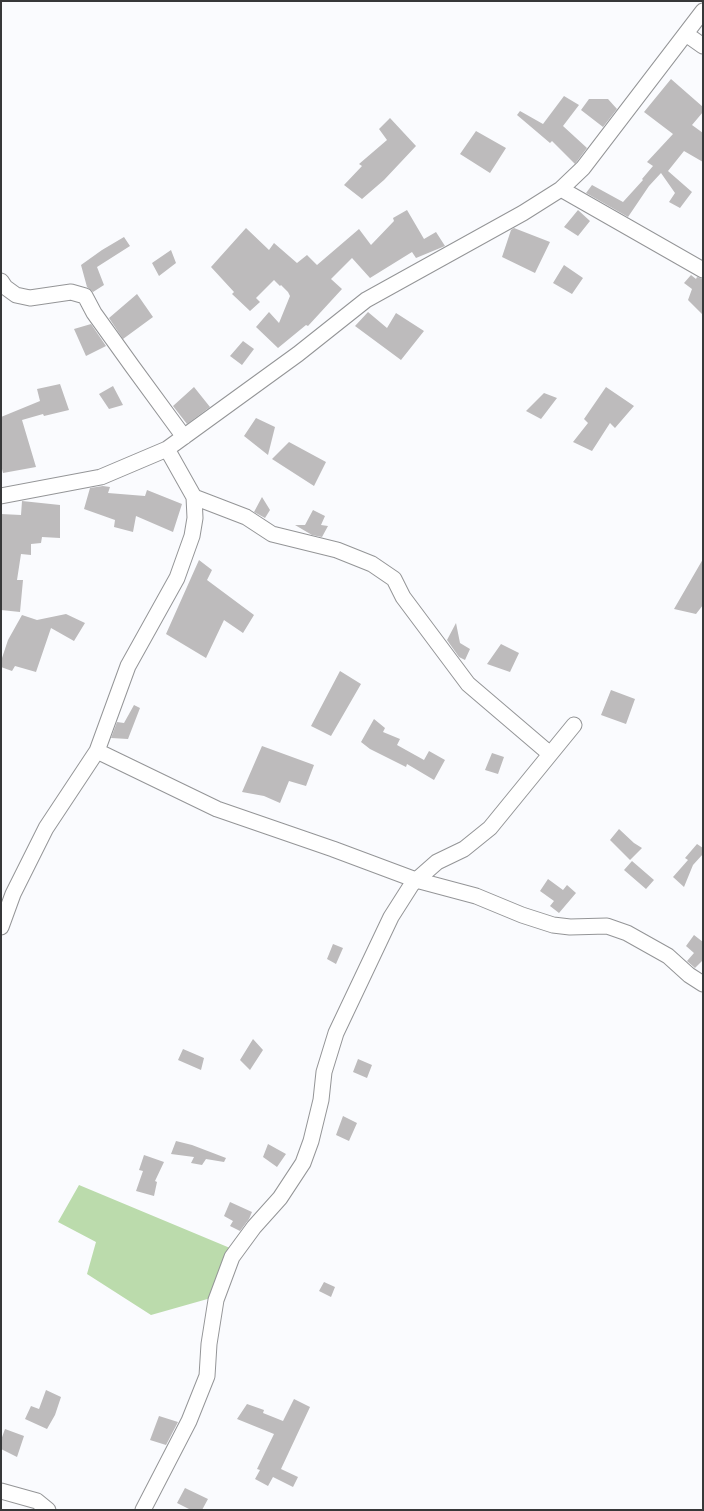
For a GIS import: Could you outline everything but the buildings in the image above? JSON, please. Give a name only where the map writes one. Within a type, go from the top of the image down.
[{"type":"street","points":[[1,496],[101,477],[167,450],[298,354],[366,300],[523,213],[561,189],[583,168],[703,11]]},
{"type":"street","points":[[686,34],[703,46]]},
{"type":"street","points":[[561,189],[703,270]]},
{"type":"street","points":[[1,281],[5,287],[16,295],[30,298],[71,292],[85,296],[94,313],[184,437]]},
{"type":"street","points":[[1,927],[13,894],[46,828],[97,751],[128,666],[177,578],[192,536],[195,518],[194,497],[167,450]]},
{"type":"street","points":[[194,497],[246,517],[272,534],[337,550],[372,564],[394,579],[403,597],[468,684],[550,754]]},
{"type":"street","points":[[143,1510],[189,1421],[207,1376],[209,1344],[216,1300],[232,1257],[254,1228],[280,1198],[303,1163],[311,1141],[321,1100],[324,1072],[336,1033],[390,917],[416,880],[438,862],[464,849],[490,828],[574,725]]},
{"type":"street","points":[[97,751],[217,809],[333,849],[416,880],[476,896],[522,915],[553,925],[570,927],[607,926],[627,933],[668,956],[689,975],[703,984]]},
{"type":"street","points":[[1,1491],[37,1501],[48,1510]]},
{"type":"green space","points":[[79,1185],[230,1248],[211,1298],[151,1315],[87,1274],[96,1242],[58,1222]]}]
